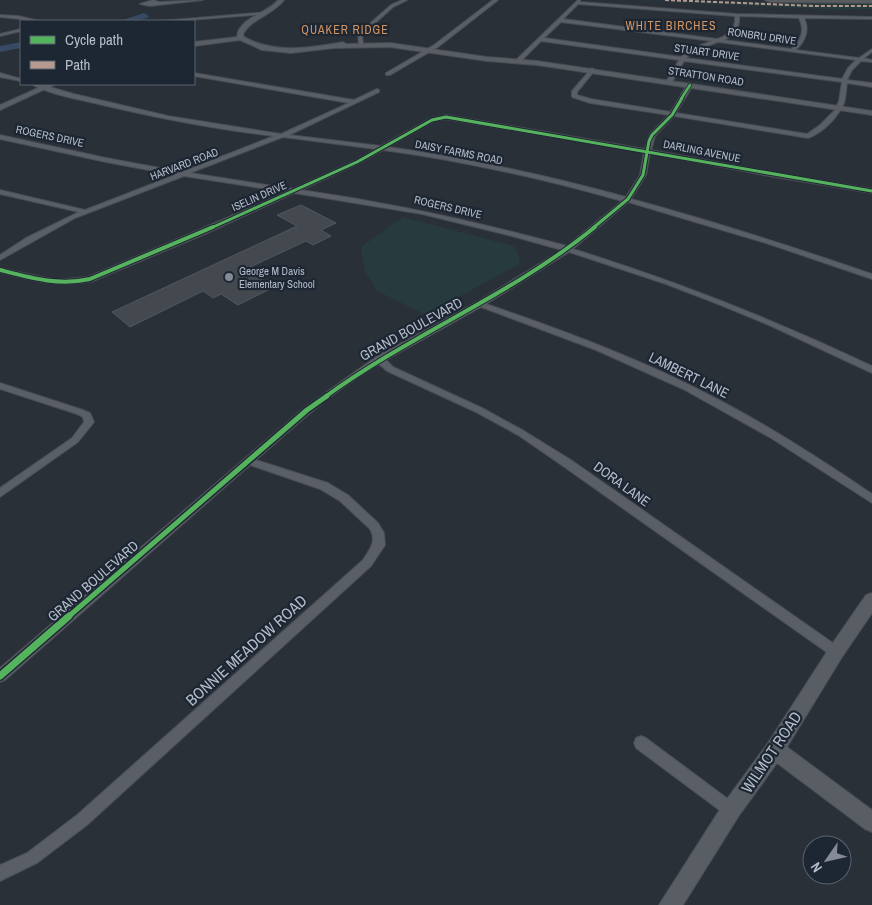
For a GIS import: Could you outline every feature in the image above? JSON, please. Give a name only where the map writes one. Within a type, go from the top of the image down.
[{"type":"highway","points":[[769,0],[872,1]]},
{"type":"street","points":[[158,3],[201,0]]},
{"type":"street","points":[[195,44],[241,38],[240,34],[244,26],[266,14],[281,0]]},
{"type":"street","points":[[361,43],[360,35],[365,30],[392,6],[405,0]]},
{"type":"street","points":[[388,74],[434,47],[496,0]]},
{"type":"street","points":[[518,60],[578,2],[737,15],[872,18]]},
{"type":"street","points":[[178,20],[266,14]]},
{"type":"street","points":[[669,82],[692,50],[728,37],[738,25],[737,15]]},
{"type":"street","points":[[0,16],[33,20]]},
{"type":"street","points":[[792,50],[804,38],[805,28],[801,17]]},
{"type":"street","name":"RONBRU DRIVE","points":[[560,20],[872,60]]},
{"type":"street","points":[[0,35],[20,30]]},
{"type":"street","name":"STRATTON ROAD","points":[[241,38],[254,45],[283,50],[391,42],[434,47],[872,113]]},
{"type":"street","name":"STUART DRIVE","points":[[539,39],[872,85]]},
{"type":"street","name":"STRATTON ROAD","points":[[361,43],[518,60]]},
{"type":"street","points":[[592,70],[574,92],[574,96],[590,101],[808,136],[821,129],[838,108],[842,102],[846,77],[860,59],[872,50]]},
{"type":"street","points":[[195,74],[355,102]]},
{"type":"street","points":[[0,75],[20,80]]},
{"type":"street","points":[[0,108],[49,85]]},
{"type":"street","name":"DAISY FARMS ROAD","points":[[49,85],[50,90],[153,115],[383,148],[553,180],[751,234],[872,277]]},
{"type":"street","name":"GRAND BOULEVARD","points":[[0,676],[307,410],[379,359],[480,304],[568,249],[628,199],[644,176],[649,141],[652,135],[672,115],[690,85]]},
{"type":"street","name":"HARVARD ROAD","points":[[0,258],[37,235],[86,212],[284,135],[324,118],[378,90]]},
{"type":"street","name":"DARLING AVENUE","points":[[440,118],[464,120],[648,150],[786,177],[872,191]]},
{"type":"street","name":"ISELIN DRIVE","points":[[0,270],[56,284],[80,282],[193,236],[294,191],[383,148],[432,120],[440,118]]},
{"type":"street","name":"ROGERS DRIVE","points":[[0,137],[185,174],[390,206],[456,220],[568,249],[702,294],[768,321],[872,370]]},
{"type":"street","points":[[0,192],[86,212]]},
{"type":"street","name":"LAMBERT LANE","points":[[480,304],[586,343],[690,389],[761,427],[872,499]]},
{"type":"street","name":"DORA LANE","points":[[379,359],[390,370],[479,410],[536,443],[836,652]]},
{"type":"street","points":[[0,386],[80,412],[87,415],[89,422],[75,440],[0,493]]},
{"type":"street","name":"BONNIE MEADOW ROAD","points":[[0,873],[32,858],[82,820],[367,563],[377,550],[379,538],[374,526],[344,498],[324,486],[248,461]]},
{"type":"street","name":"WILMOT ROAD","points":[[670,905],[731,810],[775,750],[836,652],[871,604]]},
{"type":"street","points":[[641,743],[731,810]]},
{"type":"street","points":[[775,750],[872,822]]},
{"type":"green space","points":[[633,0],[872,4],[872,9],[840,10]]},
{"type":"green space","points":[[403,217],[514,246],[519,256],[519,264],[426,315],[377,291],[365,271],[361,247]]},
{"type":"building","points":[[301,205],[336,223],[321,230],[331,236],[313,245],[306,241],[246,269],[274,287],[238,305],[221,294],[213,298],[203,291],[130,327],[112,312],[297,226],[277,215]]},
{"type":"waterway","points":[[129,20],[144,16]]},
{"type":"waterway","points":[[0,49],[20,45]]},
{"type":"marked path","points":[[665,0],[816,6],[872,6]]},
{"type":"cycle path","points":[[0,676],[307,410],[360,371],[480,304],[568,249],[628,199],[643,175],[649,141],[652,135],[672,115],[690,85]]},
{"type":"cycle path","points":[[0,270],[45,281],[67,283],[90,279],[202,232],[357,162],[432,120],[446,117],[872,191]]},
{"type":"place","name":"George M Davis Elementary School","points":[[229,277]]},
{"type":"district","name":"WHITE BIRCHES","points":[[671,26]]},
{"type":"district","name":"QUAKER RIDGE","points":[[345,30]]}]
